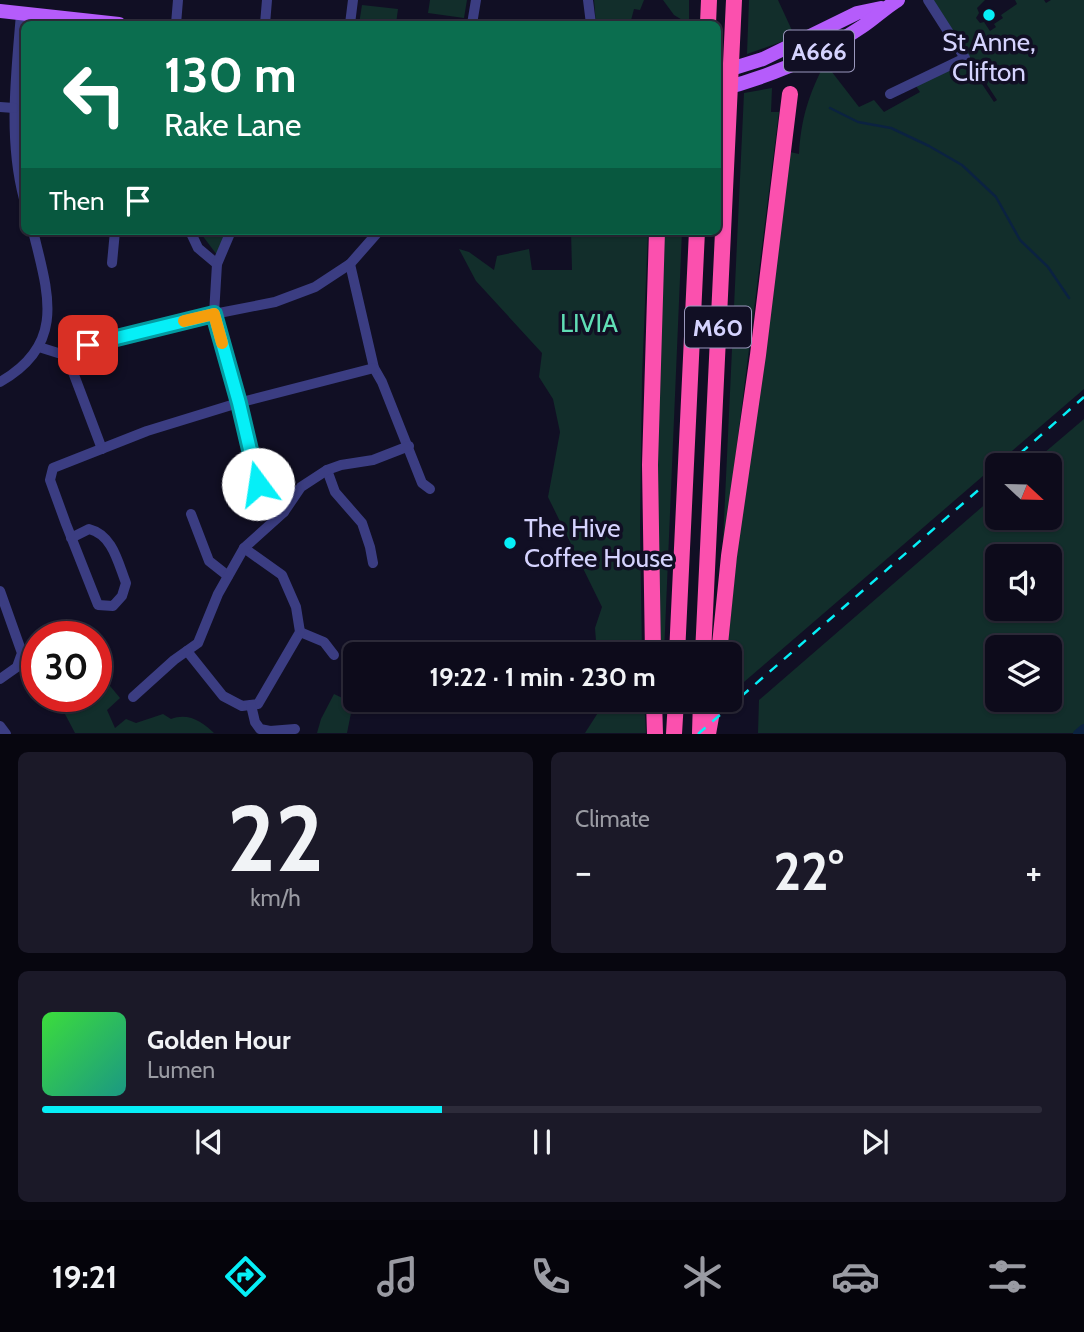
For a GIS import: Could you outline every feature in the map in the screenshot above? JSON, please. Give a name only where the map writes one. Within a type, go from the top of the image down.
[{"type":"highway","points":[[708,21],[709,0]]},
{"type":"highway","name":"M60","points":[[704,642],[733,0]]},
{"type":"highway","name":"M60","points":[[720,642],[729,556],[758,355],[790,94]]},
{"type":"highway","name":"M60","points":[[653,642],[650,465],[657,235]]},
{"type":"highway","name":"M60","points":[[678,642],[697,235]]},
{"type":"highway","points":[[654,712],[655,733]]},
{"type":"highway","points":[[674,733],[675,712]]},
{"type":"highway","points":[[700,733],[701,712]]},
{"type":"highway","points":[[708,733],[712,712]]},
{"type":"main road","name":"A666","points":[[721,73],[763,59],[857,13],[892,4]]},
{"type":"main road","name":"A666","points":[[721,89],[788,68],[842,39],[892,4]]},
{"type":"main road","points":[[0,11],[92,21]]},
{"type":"main road","points":[[763,59],[788,68],[790,94]]},
{"type":"street","points":[[176,21],[178,0]]},
{"type":"street","points":[[265,21],[267,0]]},
{"type":"street","points":[[350,21],[353,0]]},
{"type":"street","points":[[472,21],[476,0]]},
{"type":"street","points":[[588,0],[590,21]]},
{"type":"street","points":[[890,94],[965,58],[928,0]]},
{"type":"street","points":[[21,13],[15,108],[15,152],[21,183]]},
{"type":"street","points":[[0,107],[15,108]]},
{"type":"street","points":[[0,382],[13,375],[33,357],[46,327],[48,300],[34,235]]},
{"type":"street","points":[[112,263],[116,235]]},
{"type":"street","points":[[192,235],[198,248],[216,264]]},
{"type":"street","points":[[230,235],[216,264],[214,314],[258,484],[271,502],[284,512]]},
{"type":"street","points":[[38,347],[58,353],[214,314],[275,302],[315,287],[350,264],[375,235]]},
{"type":"street","points":[[350,264],[374,368],[409,446],[422,483],[430,489]]},
{"type":"street","points":[[65,351],[102,449]]},
{"type":"street","points":[[71,538],[89,529],[98,531],[108,541],[127,583],[122,596],[113,606],[98,605],[71,538],[50,480],[53,468],[148,431],[239,403],[374,368]]},
{"type":"street","points":[[133,696],[198,643],[218,594],[244,548],[284,512],[301,487],[327,470],[373,460],[409,446]]},
{"type":"street","points":[[327,470],[335,492],[362,523],[373,564]]},
{"type":"street","points":[[191,514],[209,561],[228,576]]},
{"type":"street","points":[[187,651],[223,696],[242,706],[258,704],[300,632],[296,607],[282,575],[244,548]]},
{"type":"street","points":[[0,591],[22,653],[17,667],[0,679]]},
{"type":"street","points":[[300,632],[324,642],[334,655]]},
{"type":"street","points":[[251,705],[255,722],[260,729],[295,729]]},
{"type":"street","points":[[0,726],[6,733]]},
{"type":"green space","points":[[430,0],[467,0],[464,18],[428,13]]},
{"type":"green space","points":[[594,0],[644,0],[640,10],[634,9],[631,21],[596,21]]},
{"type":"green space","points":[[663,0],[689,0],[689,21],[674,15]]},
{"type":"green space","points":[[749,0],[778,0],[795,37],[747,54]]},
{"type":"green space","points":[[932,0],[985,0],[977,8],[979,13],[976,18],[980,23],[984,22],[990,31],[996,27],[994,24],[1003,18],[1001,15],[1017,4],[1015,0],[1044,0],[1046,3],[1051,0],[1084,0],[1084,389],[1010,453],[985,453],[985,474],[742,684],[742,642],[728,642],[736,562],[790,152],[799,154],[802,129],[814,85],[825,63],[859,107],[874,100],[884,112],[920,92],[916,86],[948,69],[968,63],[994,102],[997,100]]},
{"type":"green space","points":[[362,5],[398,9],[396,21],[359,21]]},
{"type":"green space","points":[[772,88],[771,112],[779,112],[722,563],[744,93]]},
{"type":"green space","points":[[202,235],[226,235],[217,255]]},
{"type":"green space","name":"LIVIA","points":[[571,235],[648,235],[642,377],[642,642],[596,642],[595,628],[602,607],[548,497],[560,432],[553,399],[539,377],[542,353],[476,281],[459,249],[469,252],[494,270],[497,256],[529,249],[532,270],[572,270]]},
{"type":"green space","points":[[664,235],[682,235],[665,642],[658,642],[657,418]]},
{"type":"green space","points":[[1084,419],[1084,733],[758,733],[759,700],[985,504],[985,530],[1062,530],[1062,453],[1044,453]]},
{"type":"green space","points":[[112,688],[120,698],[112,705]]},
{"type":"green space","points":[[334,694],[343,698],[343,712],[351,712],[347,733],[317,733]]},
{"type":"green space","points":[[64,712],[108,712],[115,728],[126,719],[136,723],[163,714],[171,719],[189,717],[214,733],[75,733]]},
{"type":"green space","points":[[598,712],[645,712],[646,733],[585,733]]},
{"type":"waterway","points":[[830,108],[858,122],[891,128],[962,165],[996,197],[1020,240],[1048,267],[1069,298]]},
{"type":"waterway","points":[[1078,734],[1084,729]]},
{"type":"railway","points":[[1021,453],[1084,397]]},
{"type":"railway","points":[[698,734],[985,484]]},
{"type":"slow traffic","points":[[184,321],[214,314],[222,343]]},
{"type":"place","name":"St Anne, Clifton","points":[[989,15]]},
{"type":"place","name":"The Hive Coffee House","points":[[510,543]]},
{"type":"route","points":[[88,345],[214,314],[258,484]]}]
